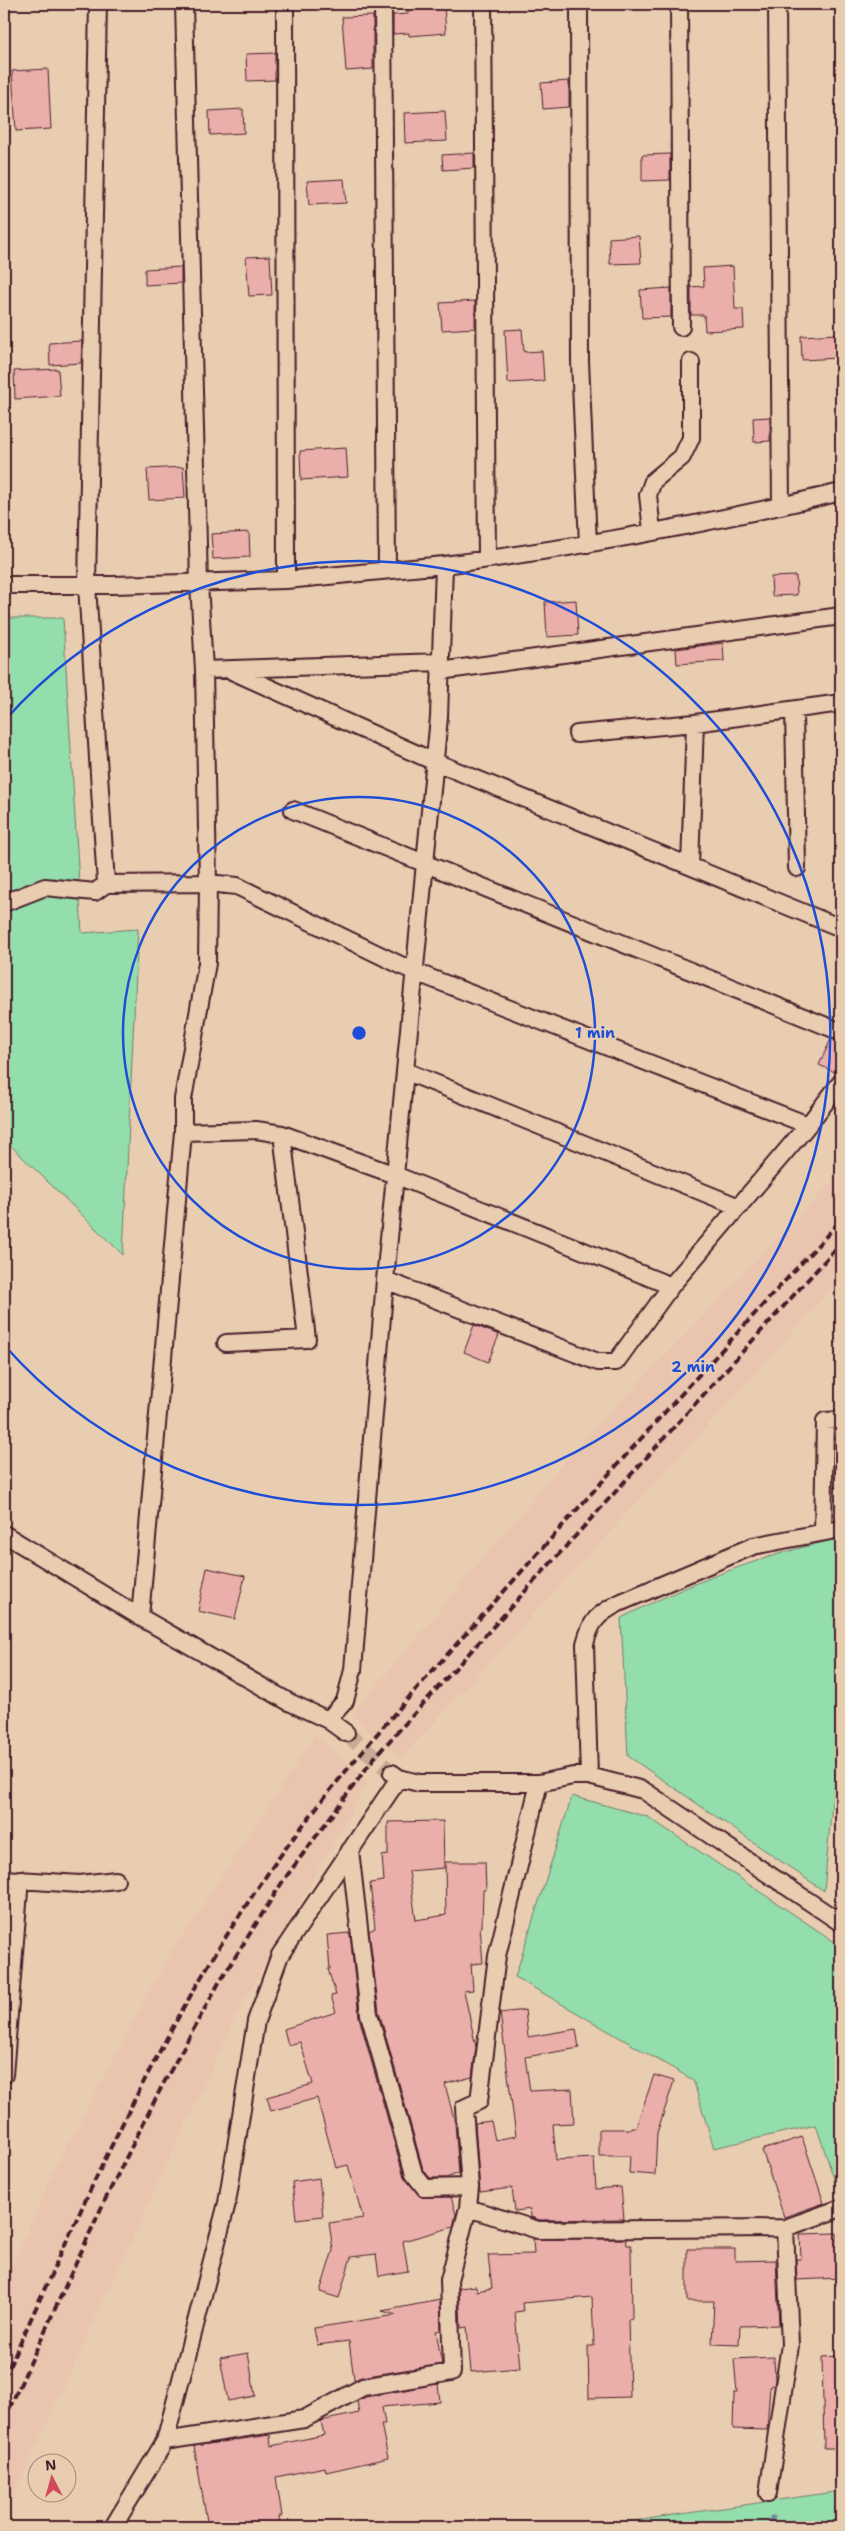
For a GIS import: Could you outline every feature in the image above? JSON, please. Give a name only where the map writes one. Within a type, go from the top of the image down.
[{"type":"street","points":[[98,4],[87,585],[106,884]]},
{"type":"street","points":[[140,1617],[182,1132],[183,1100],[207,963],[208,883],[204,670],[199,583],[184,4]]},
{"type":"street","points":[[285,4],[286,580]]},
{"type":"street","points":[[383,4],[387,570]]},
{"type":"street","points":[[483,4],[487,559]]},
{"type":"street","points":[[579,4],[580,361],[588,544]]},
{"type":"street","points":[[679,4],[681,326]]},
{"type":"street","points":[[777,4],[781,506]]},
{"type":"street","points":[[652,531],[648,495],[653,481],[682,457],[691,438],[691,362]]},
{"type":"street","points":[[4,585],[286,580],[444,565],[588,544],[781,506],[841,492]]},
{"type":"street","points":[[328,1720],[345,1701],[353,1670],[385,1280],[439,717],[444,565]]},
{"type":"street","points":[[204,670],[440,667],[841,616]]},
{"type":"street","points":[[232,671],[435,762],[841,928]]},
{"type":"street","points":[[577,734],[695,723],[794,711],[841,703]]},
{"type":"street","points":[[794,711],[797,868]]},
{"type":"street","points":[[690,866],[695,723]]},
{"type":"street","points":[[293,810],[841,1032]]},
{"type":"street","points":[[4,902],[44,887],[95,892],[106,884],[208,883],[237,886],[414,972],[808,1125]]},
{"type":"street","points":[[405,1071],[739,1207]]},
{"type":"street","points":[[385,1280],[598,1362],[610,1364],[616,1362],[671,1286],[808,1125],[841,1082]]},
{"type":"street","points":[[182,1132],[256,1130],[282,1134],[395,1175],[671,1286]]},
{"type":"street","points":[[226,1343],[307,1339],[282,1134]]},
{"type":"street","points":[[823,1532],[825,1421],[841,1420]]},
{"type":"street","points":[[590,1776],[585,1644],[589,1627],[600,1613],[619,1602],[753,1546],[841,1528]]},
{"type":"street","points":[[4,1534],[140,1617],[289,1702],[328,1720],[346,1733]]},
{"type":"street","points":[[113,2527],[165,2441],[226,2202],[256,2021],[280,1955],[350,1850],[395,1775],[419,1783],[539,1782],[573,1776],[590,1776],[643,1790],[841,1923]]},
{"type":"street","points":[[165,2441],[304,2420],[363,2387],[452,2372],[449,2280],[468,2208],[470,2187],[464,2108],[479,2101],[497,1956],[539,1782]]},
{"type":"street","points":[[350,1850],[369,2014],[414,2174],[425,2188],[470,2187]]},
{"type":"street","points":[[4,2074],[12,1879],[80,1884],[116,1880]]},
{"type":"street","points":[[468,2208],[538,2230],[785,2228],[841,2208]]},
{"type":"street","points":[[768,2493],[790,2345],[785,2228]]},
{"type":"shaded area","points":[[841,1173],[841,1278],[400,1759],[352,1715],[572,1453]]},
{"type":"shaded area","points":[[315,1736],[368,1781],[235,2017],[33,2454],[28,2454],[28,2464],[4,2511],[4,2284],[53,2173],[164,1964]]},
{"type":"green space","points":[[4,618],[63,618],[82,933],[138,929],[123,1255],[7,1142],[4,1142]]},
{"type":"green space","points":[[841,1538],[841,1753],[832,1802],[824,1891],[628,1756],[621,1618],[701,1581],[728,1571],[756,1561]]},
{"type":"green space","points":[[572,1796],[648,1817],[841,1946],[841,2186],[837,2188],[816,2125],[714,2148],[693,2080],[515,1977]]},
{"type":"green space","points":[[841,2491],[841,2527],[591,2527]]},
{"type":"building","points":[[444,6],[446,33],[409,36],[409,33],[393,34],[393,15],[408,14],[408,8]]},
{"type":"building","points":[[373,16],[373,69],[346,71],[342,17]]},
{"type":"building","points":[[275,53],[275,80],[247,81],[246,54]]},
{"type":"building","points":[[48,69],[51,129],[16,131],[12,71]]},
{"type":"building","points":[[569,81],[569,107],[543,109],[541,83]]},
{"type":"building","points":[[243,109],[244,133],[210,135],[209,111]]},
{"type":"building","points":[[445,111],[447,141],[405,143],[404,113]]},
{"type":"building","points":[[474,153],[474,168],[443,170],[442,155]]},
{"type":"building","points":[[670,154],[670,180],[642,181],[642,155]]},
{"type":"building","points":[[344,179],[346,203],[309,205],[307,181]]},
{"type":"building","points":[[639,236],[641,263],[610,264],[609,238]]},
{"type":"building","points":[[270,256],[272,295],[249,296],[246,257]]},
{"type":"building","points":[[733,266],[735,309],[743,309],[744,329],[705,331],[704,315],[691,315],[691,287],[704,286],[703,268]]},
{"type":"building","points":[[181,267],[181,283],[145,285],[145,269]]},
{"type":"building","points":[[671,288],[671,317],[642,318],[640,290]]},
{"type":"building","points":[[475,301],[475,328],[442,330],[440,303]]},
{"type":"building","points":[[522,329],[524,352],[542,351],[544,381],[508,383],[505,330]]},
{"type":"building","points":[[837,334],[838,358],[802,360],[801,336]]},
{"type":"building","points":[[82,341],[81,363],[50,365],[49,343]]},
{"type":"building","points":[[58,369],[60,396],[15,399],[14,371]]},
{"type":"building","points":[[770,417],[770,441],[754,442],[753,418]]},
{"type":"building","points":[[346,448],[348,477],[301,480],[300,451]]},
{"type":"building","points":[[183,467],[185,498],[149,500],[147,469]]},
{"type":"building","points":[[249,532],[250,557],[213,559],[211,534]]},
{"type":"building","points":[[796,576],[797,595],[772,596],[771,577]]},
{"type":"building","points":[[576,600],[578,635],[547,637],[545,602]]},
{"type":"building","points":[[723,643],[724,661],[677,664],[676,649]]},
{"type":"building","points":[[831,1039],[841,1042],[841,1072],[837,1073],[819,1065]]},
{"type":"building","points":[[474,1325],[499,1335],[488,1362],[464,1352]]},
{"type":"building","points":[[207,1568],[245,1576],[235,1619],[198,1611]]},
{"type":"building","points":[[443,1821],[444,1868],[409,1871],[416,1920],[446,1915],[445,1862],[485,1862],[486,1890],[483,1890],[482,1927],[480,1927],[483,1963],[471,1964],[473,1990],[464,1991],[476,2047],[472,2077],[445,2084],[455,2123],[459,2173],[446,2178],[430,2178],[423,2169],[379,2012],[369,1931],[375,1928],[370,1883],[384,1881],[382,1856],[388,1855],[388,1822]]},
{"type":"building","points":[[350,1933],[359,2017],[404,2177],[421,2197],[451,2197],[456,2214],[453,2227],[403,2241],[408,2271],[379,2276],[376,2254],[351,2257],[339,2298],[320,2292],[333,2250],[329,2223],[363,2218],[348,2165],[336,2168],[317,2098],[271,2111],[267,2097],[313,2084],[300,2042],[288,2045],[284,2029],[336,2012],[331,1996],[336,1995],[328,1969],[330,1969],[327,1935]]},
{"type":"building","points":[[525,2010],[528,2037],[576,2029],[579,2048],[525,2057],[530,2091],[572,2089],[574,2123],[553,2124],[556,2160],[594,2158],[596,2189],[621,2187],[624,2219],[540,2220],[531,2217],[530,2209],[515,2211],[512,2188],[480,2192],[475,2123],[491,2121],[495,2140],[516,2136],[500,2013]]},
{"type":"building","points":[[654,2075],[674,2081],[657,2133],[655,2175],[629,2173],[630,2156],[599,2156],[599,2129],[631,2129],[631,2127],[636,2127]]},
{"type":"building","points":[[802,2137],[824,2203],[784,2217],[762,2150]]},
{"type":"building","points":[[319,2178],[323,2216],[296,2219],[292,2182]]},
{"type":"building","points":[[837,2233],[839,2278],[797,2280],[796,2259],[801,2259],[800,2234]]},
{"type":"building","points":[[533,2239],[626,2239],[627,2245],[631,2245],[632,2319],[628,2320],[630,2397],[589,2398],[588,2346],[594,2346],[592,2297],[522,2303],[523,2311],[515,2312],[520,2368],[471,2372],[467,2327],[461,2328],[459,2288],[476,2286],[477,2291],[492,2288],[488,2255],[534,2254]]},
{"type":"building","points":[[687,2249],[735,2249],[735,2261],[776,2260],[779,2325],[740,2326],[739,2345],[712,2344],[714,2301],[687,2301]]},
{"type":"building","points":[[440,2300],[441,2330],[436,2331],[442,2364],[361,2377],[354,2380],[349,2341],[317,2345],[314,2328],[396,2315],[382,2311]]},
{"type":"building","points":[[248,2353],[255,2396],[228,2401],[220,2358]]},
{"type":"building","points":[[841,2356],[841,2448],[824,2448],[822,2357]]},
{"type":"building","points":[[774,2357],[775,2380],[774,2385],[770,2386],[767,2430],[733,2429],[734,2393],[737,2393],[734,2359]]},
{"type":"building","points":[[438,2384],[440,2402],[382,2407],[385,2424],[381,2424],[388,2458],[326,2472],[325,2467],[276,2477],[282,2516],[279,2516],[280,2527],[208,2527],[194,2446],[270,2435],[271,2446],[324,2435],[321,2421],[359,2413],[357,2401],[366,2397]]},
{"type":"waterway","points":[[769,2527],[772,2518]]},
{"type":"tunnel","points":[[346,1733],[392,1773]]},
{"type":"railway","points":[[4,2378],[126,2116],[160,2051],[195,1988],[273,1866],[324,1798],[406,1701],[621,1460],[841,1220]]},
{"type":"railway","points":[[4,2420],[104,2202],[161,2088],[220,1981],[283,1881],[374,1758],[841,1243]]}]
